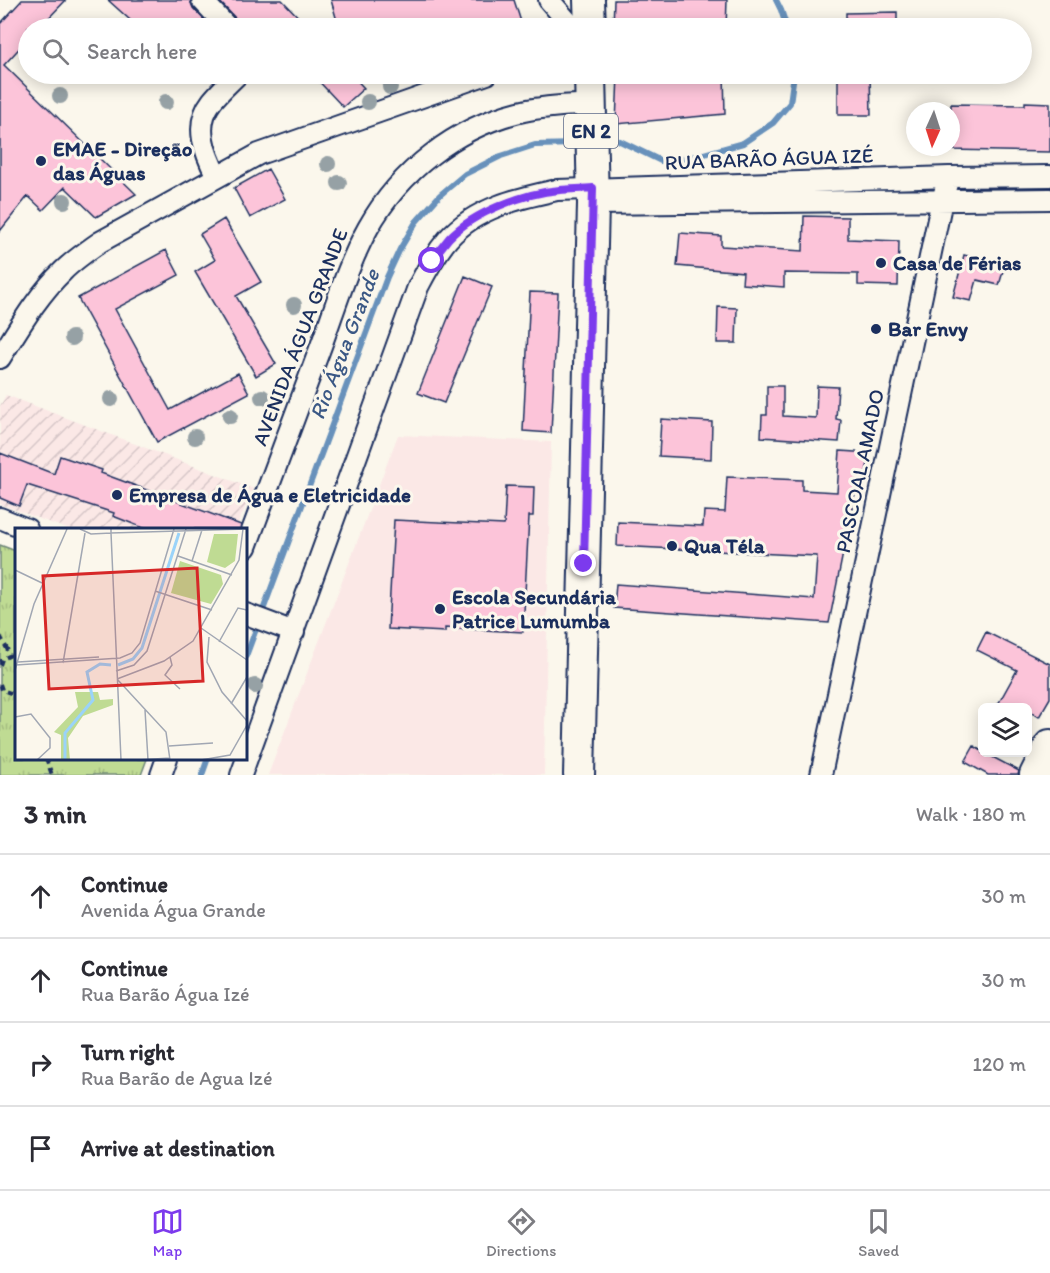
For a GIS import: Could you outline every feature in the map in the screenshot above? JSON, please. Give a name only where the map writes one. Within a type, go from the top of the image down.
[{"type":"main road","points":[[589,0],[590,18]]},
{"type":"main road","name":"EN 2","points":[[590,84],[593,196]]},
{"type":"main road","points":[[579,775],[593,196]]},
{"type":"main road","points":[[1035,775],[1050,745]]},
{"type":"street","points":[[202,0],[219,18]]},
{"type":"street","points":[[549,0],[564,18]]},
{"type":"street","points":[[217,177],[202,138],[203,120],[210,103],[228,84]]},
{"type":"street","points":[[0,358],[52,281],[82,254],[100,242],[260,154],[459,84]]},
{"type":"street","name":"AVENIDA ÁGUA GRANDE","points":[[248,542],[342,289],[368,229],[382,206],[423,161],[464,134],[502,117],[521,112],[591,104]]},
{"type":"street","name":"RUA BARÃO ÁGUA IZÉ","points":[[593,196],[949,177],[1050,176]]},
{"type":"street","name":"PASCOAL AMADO","points":[[821,775],[942,200],[949,177]]},
{"type":"street","name":"RUA BARÃO ÁGUA IZÉ","points":[[286,630],[418,287],[432,261],[449,238],[471,220],[492,208],[523,197],[557,190],[593,196],[1050,199]]},
{"type":"street","points":[[0,518],[25,528]]},
{"type":"street","points":[[248,615],[286,630],[248,755]]},
{"type":"street","points":[[161,775],[167,760]]},
{"type":"street","points":[[242,775],[247,760]]},
{"type":"path","points":[[0,636],[11,656]]},
{"type":"path","points":[[0,664],[2,659],[15,654]]},
{"type":"path","points":[[0,684],[3,690],[15,695]]},
{"type":"path","points":[[46,760],[52,775]]},
{"type":"shaded area","points":[[6,395],[254,489],[235,528],[64,528],[0,504],[0,406]]},
{"type":"shaded area","name":"Escola Secundária Patrice Lumumba","points":[[398,435],[551,442],[544,775],[268,775]]},
{"type":"green space","points":[[0,545],[15,551],[15,760],[147,760],[141,775],[0,775]]},
{"type":"building","points":[[22,0],[66,0],[49,18],[18,18],[18,50],[4,65],[18,79],[18,84],[23,84],[136,194],[96,217],[65,187],[43,210],[28,196],[0,231],[0,24]]},
{"type":"building","points":[[108,0],[190,0],[193,8],[202,18],[128,18]]},
{"type":"building","points":[[218,0],[282,0],[299,18],[235,18]]},
{"type":"building","points":[[331,0],[514,0],[520,18],[336,18]]},
{"type":"building","points":[[614,0],[727,0],[726,18],[613,18]]},
{"type":"building","points":[[897,12],[897,18],[846,18],[846,13]]},
{"type":"building","points":[[321,84],[360,84],[364,88],[343,107]]},
{"type":"building","points":[[618,84],[724,84],[725,114],[616,124]]},
{"type":"building","points":[[838,84],[870,84],[871,115],[838,115]]},
{"type":"building","points":[[1025,102],[1050,103],[1050,152],[960,150],[960,104],[1025,105]]},
{"type":"building","points":[[268,169],[285,199],[250,218],[234,188]]},
{"type":"building","points":[[804,216],[848,217],[848,239],[899,241],[898,286],[858,285],[858,274],[784,273],[784,287],[742,284],[743,272],[677,266],[680,233],[721,236],[721,246],[803,251]]},
{"type":"building","points":[[224,219],[261,282],[236,296],[276,364],[256,376],[195,272],[215,260],[200,234]]},
{"type":"building","points":[[166,250],[179,275],[115,309],[170,410],[238,373],[249,393],[157,442],[78,298]]},
{"type":"building","points":[[964,255],[1005,265],[999,285],[977,280],[971,301],[953,297]]},
{"type":"building","points":[[465,276],[492,287],[444,403],[418,393]]},
{"type":"building","points":[[530,292],[558,293],[551,433],[523,431]]},
{"type":"building","points":[[718,307],[737,308],[736,343],[717,343]]},
{"type":"building","points":[[767,386],[783,386],[783,416],[816,418],[817,386],[838,387],[836,419],[841,420],[839,442],[761,437],[762,415],[767,415]]},
{"type":"building","points":[[661,419],[712,422],[711,459],[659,456]]},
{"type":"building","points":[[840,451],[870,453],[864,483],[857,483],[829,623],[614,608],[616,584],[814,599],[817,556],[617,546],[618,522],[703,526],[704,511],[725,512],[727,477],[802,480],[802,490],[837,492]]},
{"type":"building","points":[[0,453],[54,474],[60,456],[102,470],[101,473],[241,525],[240,528],[143,528],[113,516],[114,513],[27,485],[19,506],[0,498]]},
{"type":"building","points":[[506,486],[534,487],[533,516],[529,516],[523,632],[445,628],[445,632],[388,629],[394,520],[504,525]]},
{"type":"building","points":[[986,632],[1050,664],[1050,698],[1039,717],[1032,713],[1032,703],[999,703],[1017,670],[977,650]]},
{"type":"building","points":[[974,746],[978,748],[978,757],[993,757],[1019,771],[1018,775],[988,775],[965,762]]},
{"type":"waterway","points":[[776,0],[784,18]]},
{"type":"waterway","points":[[620,141],[661,161],[697,156],[743,143],[773,123],[790,103],[793,84]]},
{"type":"waterway","name":"Rio Água Grande","points":[[248,651],[387,277],[416,222],[440,195],[465,174],[501,156],[535,145],[577,144]]},
{"type":"waterway","name":"Rio Água Grande","points":[[202,775],[207,760]]},
{"type":"place","name":"EMAE - Direção das Águas","points":[[41,161]]},
{"type":"place","name":"Casa de Férias","points":[[881,263]]},
{"type":"place","name":"Bar Envy","points":[[876,329]]},
{"type":"place","name":"Empresa de Água e Eletricidade","points":[[117,495]]},
{"type":"place","name":"Qua Téla","points":[[672,546]]},
{"type":"place","name":"Escola Secundária Patrice Lumumba","points":[[440,609]]},
{"type":"route","points":[[432,261],[449,238],[471,220],[492,208],[523,197],[557,190],[593,188],[584,564]]}]
